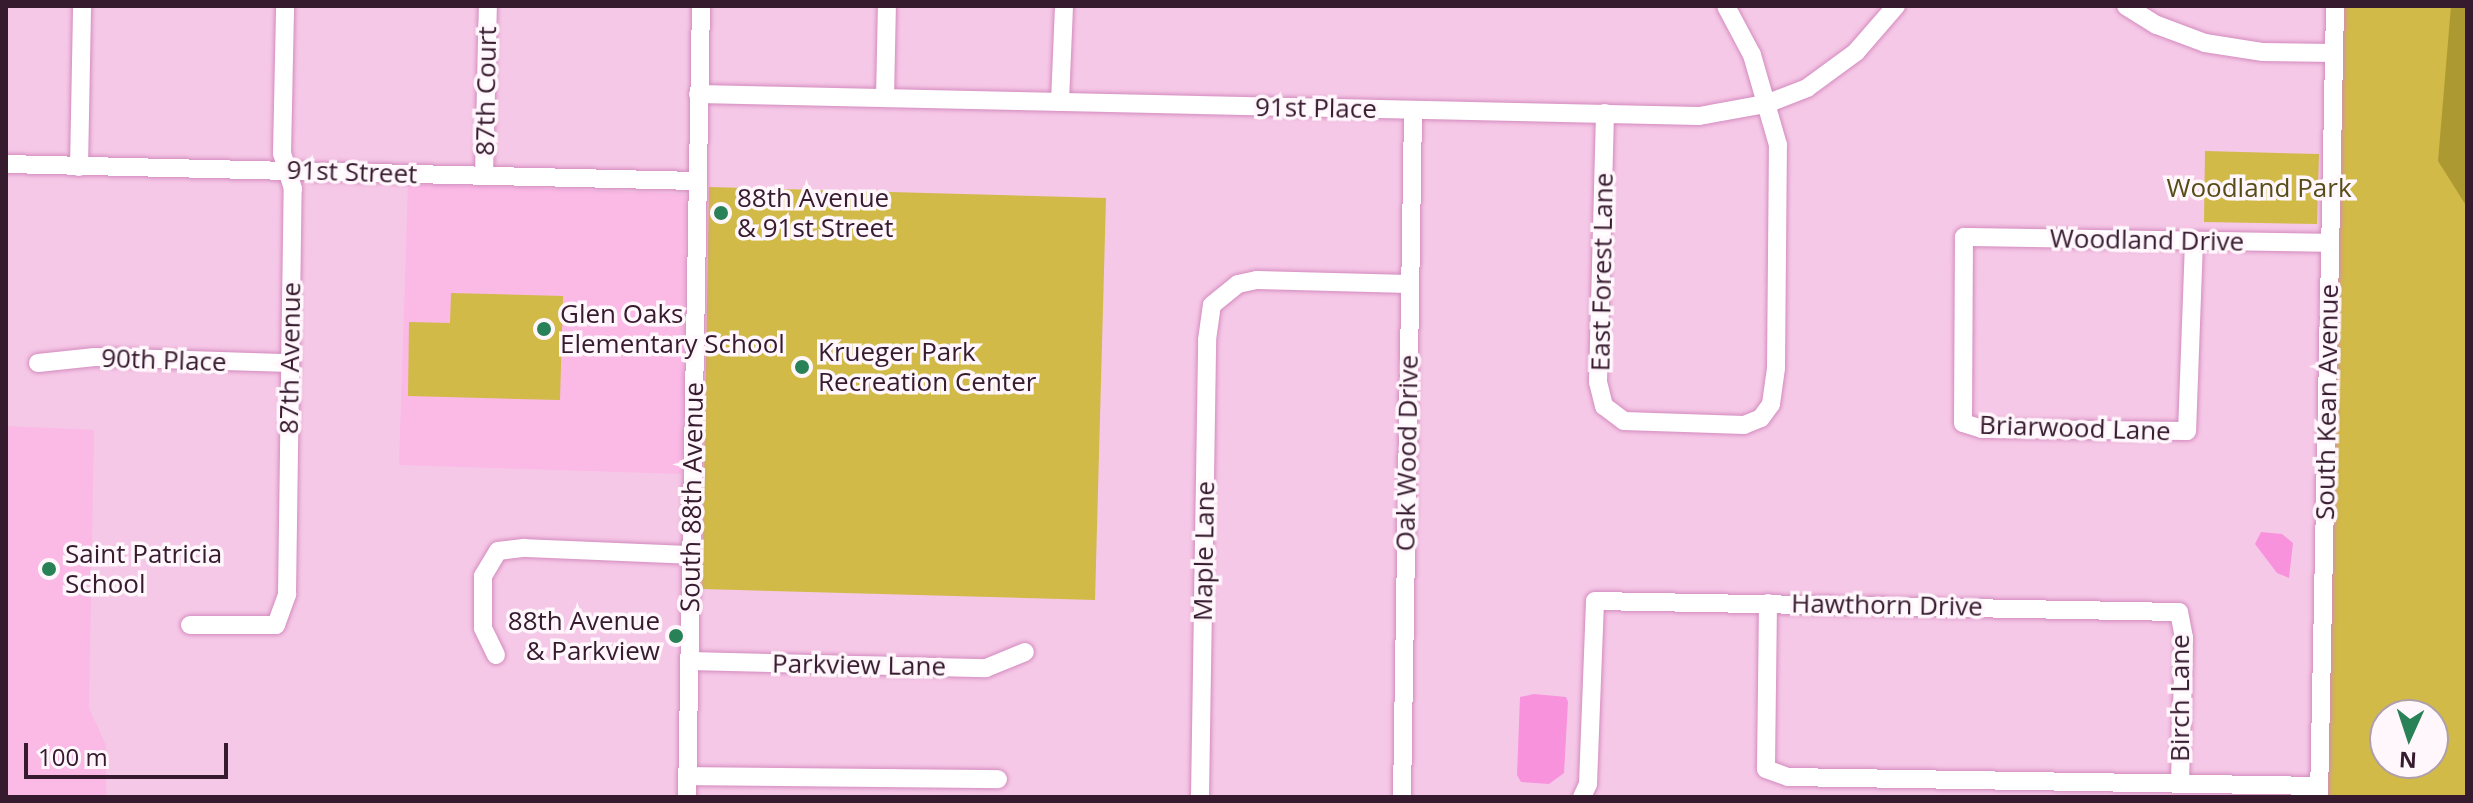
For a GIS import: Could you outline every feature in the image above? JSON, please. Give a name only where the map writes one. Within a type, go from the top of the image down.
[{"type":"street","points":[[79,167],[82,6]]},
{"type":"street","name":"87th Avenue","points":[[190,625],[276,625],[287,594],[293,189],[282,154],[285,6]]},
{"type":"street","name":"87th Court","points":[[484,176],[488,6]]},
{"type":"street","name":"South 88th Avenue","points":[[687,797],[701,6]]},
{"type":"street","points":[[885,98],[887,6]]},
{"type":"street","points":[[1060,102],[1064,6]]},
{"type":"street","name":"East Forest Lane","points":[[1605,113],[1598,382],[1604,406],[1624,421],[1744,425],[1761,418],[1771,404],[1776,368],[1779,167],[1752,55],[1726,6]]},
{"type":"street","name":"91st Place","points":[[698,94],[1699,116],[1766,104],[1829,74],[1896,6]]},
{"type":"street","points":[[2126,6],[2157,25],[2205,43],[2241,50],[2334,53]]},
{"type":"street","name":"South Kean Avenue","points":[[2319,791],[2335,6]]},
{"type":"street","name":"Oak Wood Drive","points":[[1402,797],[1413,110]]},
{"type":"street","name":"91st Street","points":[[6,164],[697,181]]},
{"type":"street","name":"Woodland Drive","points":[[1963,423],[1964,237],[2330,243]]},
{"type":"street","name":"Briarwood Lane","points":[[1963,423],[1982,429],[2187,431],[2194,242]]},
{"type":"street","name":"Maple Lane","points":[[1200,797],[1206,300],[1238,284],[1257,280],[1409,284]]},
{"type":"street","name":"90th Place","points":[[38,363],[95,357],[290,363]]},
{"type":"street","points":[[496,655],[483,628],[483,576],[498,551],[524,548],[691,555]]},
{"type":"street","name":"Hawthorn Drive","points":[[1582,797],[1588,784],[1595,601],[2179,612]]},
{"type":"street","points":[[1768,603],[1766,769],[1804,778],[2180,784],[2319,791]]},
{"type":"street","name":"Birch Lane","points":[[2179,612],[2184,638],[2180,784]]},
{"type":"street","name":"Parkview Lane","points":[[689,661],[986,668],[1025,652]]},
{"type":"street","points":[[688,776],[998,779]]},
{"type":"shaded area","points":[[2451,6],[2467,6],[2467,207],[2438,161]]},
{"type":"shaded area","name":"Glen Oaks Elementary School","points":[[408,184],[686,194],[681,474],[399,465]]},
{"type":"shaded area","name":"Saint Patricia School","points":[[6,426],[94,430],[89,708],[106,745],[106,797],[6,797]]},
{"type":"shaded area","points":[[2261,532],[2282,534],[2293,543],[2289,578],[2277,573],[2255,544]]},
{"type":"shaded area","points":[[1534,694],[1566,697],[1568,702],[1564,773],[1549,784],[1521,782],[1517,775],[1520,697]]},
{"type":"green space","points":[[2336,6],[2467,6],[2467,797],[2320,797]]},
{"type":"green space","name":"Woodland Park","points":[[2205,151],[2319,154],[2317,224],[2204,222]]},
{"type":"green space","points":[[709,187],[1106,198],[1095,600],[702,589]]},
{"type":"green space","points":[[451,293],[563,296],[560,400],[408,396],[409,322],[450,323]]},
{"type":"place","name":"88th Avenue & 91st Street","points":[[721,213]]},
{"type":"place","name":"Glen Oaks Elementary School","points":[[544,329]]},
{"type":"place","name":"Krueger Park Recreation Center","points":[[802,367]]},
{"type":"place","name":"Saint Patricia School","points":[[49,569]]},
{"type":"place","name":"88th Avenue & Parkview","points":[[676,636]]}]
